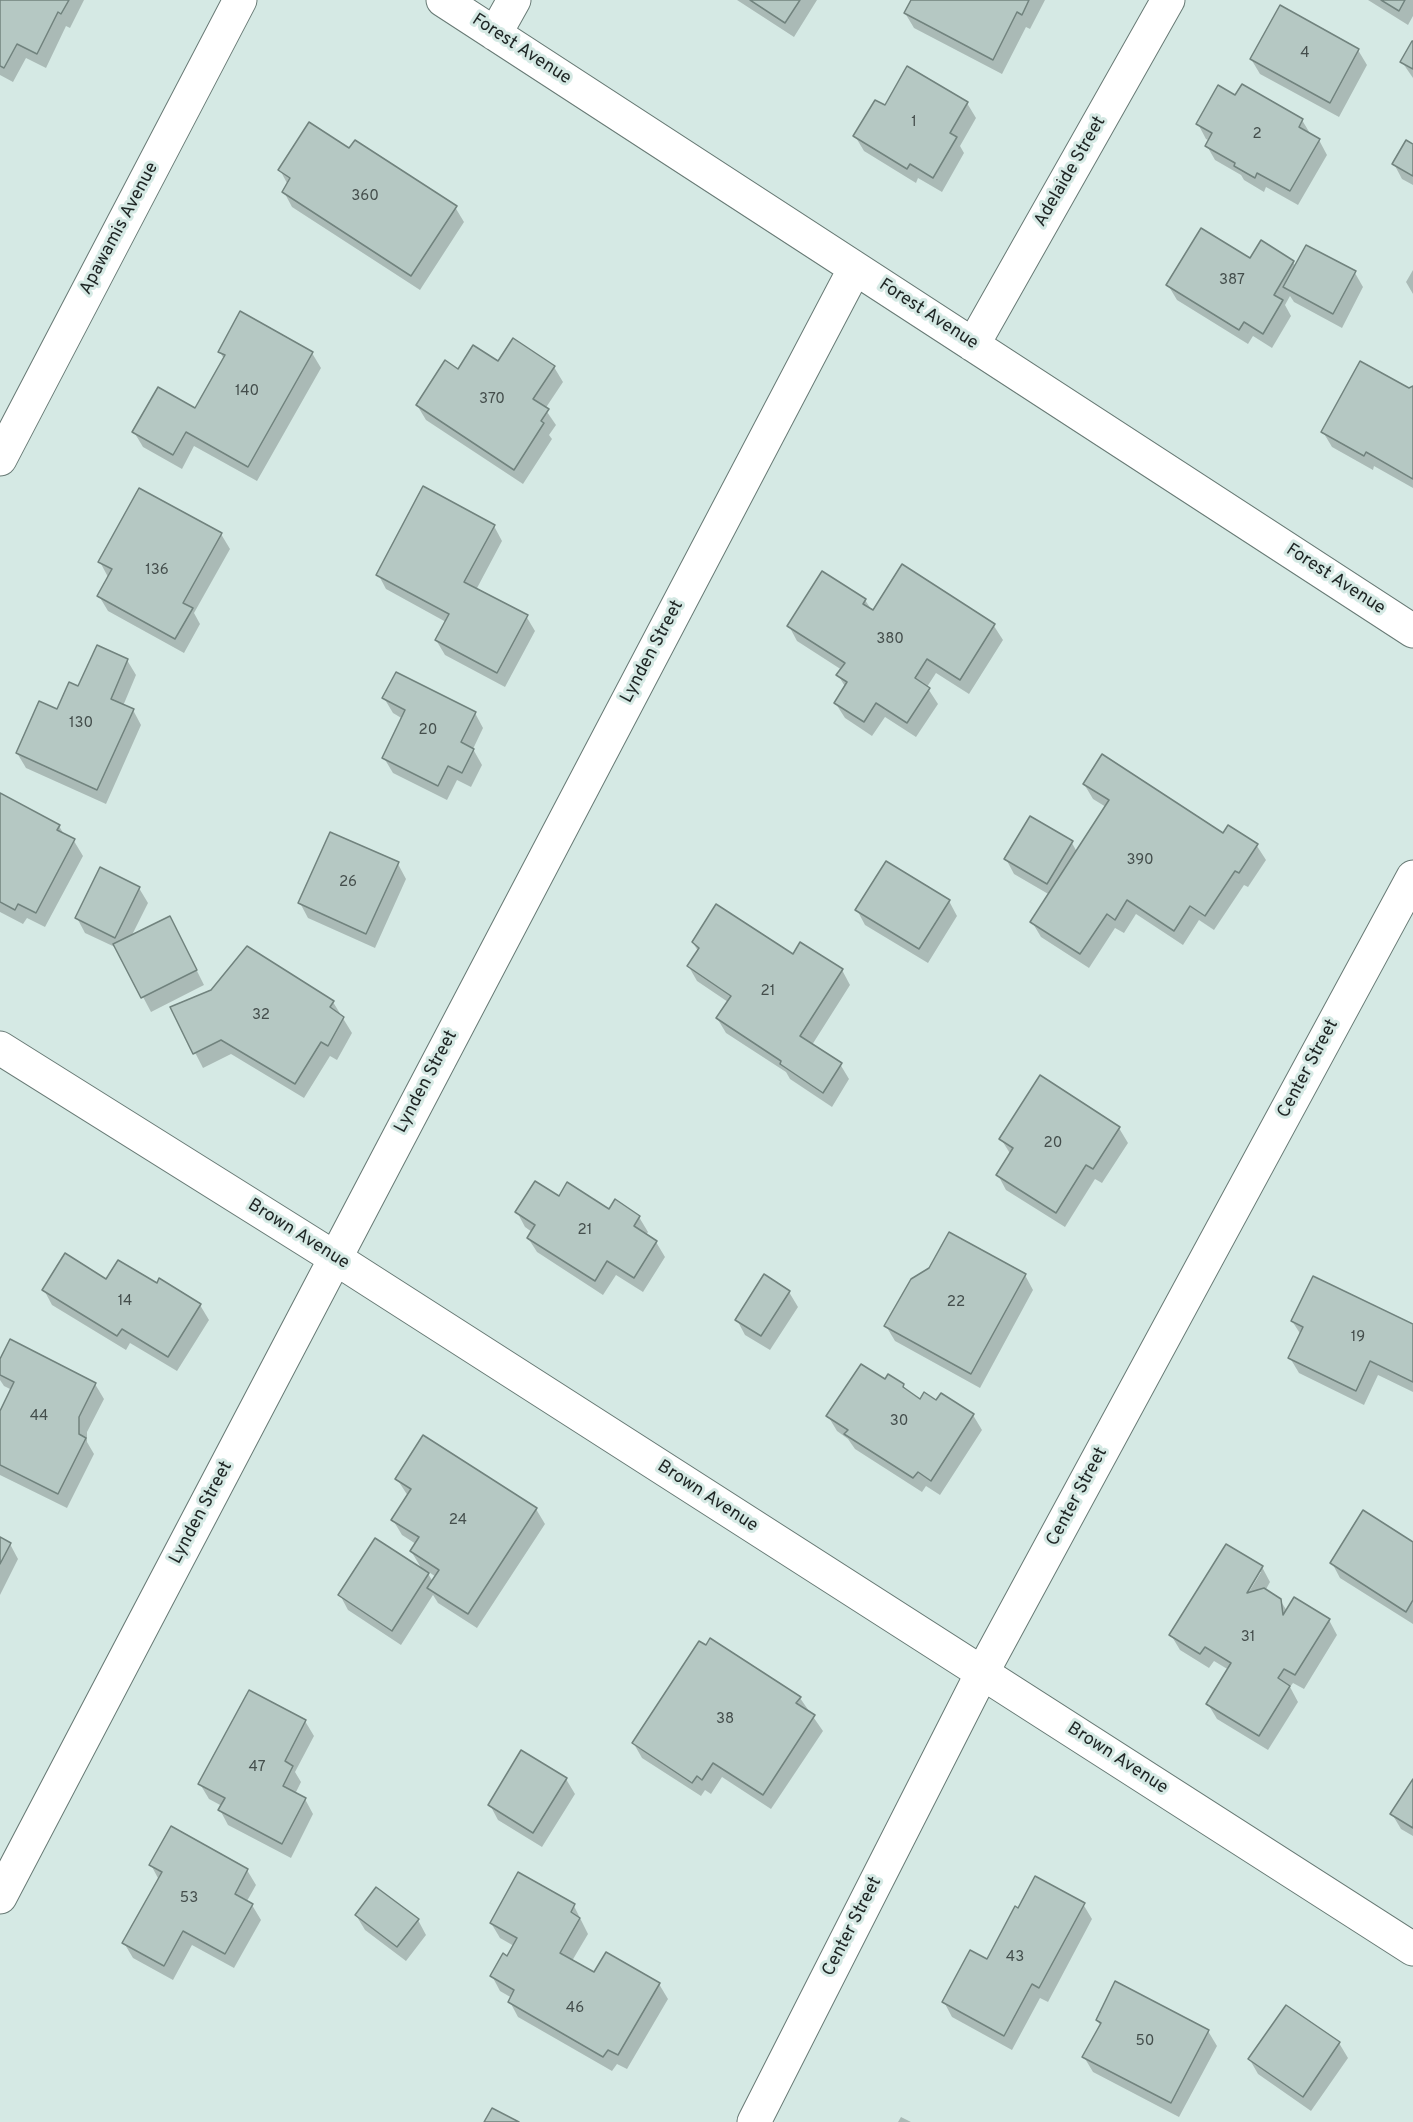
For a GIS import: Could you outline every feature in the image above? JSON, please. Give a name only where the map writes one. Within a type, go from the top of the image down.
[{"type":"street","name":"Apawamis Avenue","points":[[0,459],[240,0]]},
{"type":"street","name":"Forest Avenue","points":[[443,0],[1413,631]]},
{"type":"street","points":[[495,34],[514,0]]},
{"type":"street","name":"Adelaide Street","points":[[973,345],[1168,0]]},
{"type":"street","name":"Lynden Street","points":[[0,1897],[855,268]]},
{"type":"street","name":"Center Street","points":[[754,2122],[982,1673],[1413,877]]},
{"type":"street","name":"Brown Avenue","points":[[0,1048],[335,1258],[1413,1949]]},
{"type":"building","points":[[0,0],[69,0],[61,14],[58,12],[37,54],[17,44],[4,68],[0,66]]},
{"type":"building","points":[[750,0],[800,0],[785,23]]},
{"type":"building","points":[[911,0],[1029,0],[1022,15],[1017,12],[993,60],[904,13]]},
{"type":"building","points":[[1381,0],[1405,0],[1399,11]]},
{"type":"building","points":[[1280,5],[1359,49],[1330,103],[1250,59]]},
{"type":"building","points":[[1413,41],[1413,69],[1400,62]]},
{"type":"building","points":[[907,66],[968,102],[950,133],[957,137],[933,178],[910,164],[907,169],[853,136],[875,100],[885,105]]},
{"type":"building","points":[[1242,84],[1303,119],[1299,127],[1320,139],[1290,191],[1257,173],[1255,178],[1234,166],[1235,163],[1205,146],[1212,133],[1196,124],[1218,85],[1235,95]]},
{"type":"building","points":[[309,122],[349,148],[355,140],[457,206],[411,276],[282,192],[290,178],[278,170]]},
{"type":"building","points":[[1406,140],[1413,144],[1413,176],[1392,164]]},
{"type":"building","points":[[1201,228],[1250,258],[1261,240],[1294,261],[1274,295],[1283,300],[1263,334],[1244,322],[1239,330],[1166,285]]},
{"type":"building","points":[[1306,245],[1356,271],[1333,314],[1283,287]]},
{"type":"building","points":[[240,311],[313,352],[248,467],[186,432],[173,455],[132,432],[158,387],[195,408],[225,355],[218,352]]},
{"type":"building","points":[[513,338],[555,366],[533,399],[549,409],[541,421],[544,423],[514,470],[416,405],[445,360],[458,369],[473,345],[498,361]]},
{"type":"building","points":[[1360,361],[1409,388],[1413,386],[1413,479],[1366,452],[1364,456],[1321,432]]},
{"type":"building","points":[[423,486],[495,525],[464,582],[528,615],[497,673],[435,640],[449,614],[376,575]]},
{"type":"building","points":[[139,488],[222,533],[183,603],[193,608],[175,639],[97,596],[112,569],[98,562]]},
{"type":"building","points":[[902,564],[995,624],[960,680],[927,659],[915,678],[930,688],[907,723],[876,703],[864,722],[834,703],[847,682],[836,675],[845,663],[787,626],[822,571],[866,599],[863,604],[873,610]]},
{"type":"building","points":[[97,645],[128,659],[111,699],[134,709],[97,790],[16,753],[39,701],[57,709],[69,682],[78,686]]},
{"type":"building","points":[[396,672],[476,712],[461,742],[474,749],[462,773],[448,766],[438,786],[382,758],[405,710],[382,698]]},
{"type":"building","points":[[1102,754],[1223,833],[1228,825],[1258,844],[1239,873],[1235,871],[1205,916],[1190,906],[1174,931],[1127,900],[1115,920],[1107,914],[1080,954],[1030,922],[1109,800],[1083,784]]},
{"type":"building","points":[[0,793],[60,825],[57,830],[75,839],[36,913],[18,904],[15,910],[0,902]]},
{"type":"building","points":[[1030,816],[1073,841],[1047,884],[1004,859]]},
{"type":"building","points":[[330,832],[399,862],[366,934],[298,903]]},
{"type":"building","points":[[886,861],[950,900],[919,949],[855,910]]},
{"type":"building","points":[[100,867],[140,887],[115,938],[75,918]]},
{"type":"building","points":[[716,904],[793,954],[800,942],[843,969],[800,1036],[842,1063],[823,1093],[780,1064],[781,1061],[716,1018],[731,996],[687,966],[699,948],[692,942]]},
{"type":"building","points":[[170,916],[197,970],[141,998],[113,944]]},
{"type":"building","points":[[247,946],[334,1001],[330,1007],[344,1017],[328,1046],[321,1042],[295,1084],[221,1040],[193,1054],[170,1007],[211,990]]},
{"type":"building","points":[[1040,1075],[1120,1127],[1093,1169],[1086,1165],[1056,1213],[996,1175],[1013,1148],[999,1139]]},
{"type":"building","points":[[535,1181],[559,1196],[567,1182],[609,1209],[615,1199],[640,1216],[634,1226],[657,1241],[634,1278],[607,1261],[595,1281],[527,1238],[535,1225],[515,1212]]},
{"type":"building","points":[[949,1232],[1026,1274],[971,1374],[884,1326],[911,1279],[929,1268]]},
{"type":"building","points":[[65,1253],[106,1279],[118,1260],[157,1283],[159,1278],[201,1304],[168,1357],[122,1329],[117,1336],[42,1290]]},
{"type":"building","points":[[764,1274],[790,1291],[761,1336],[735,1320]]},
{"type":"building","points":[[1313,1276],[1413,1324],[1413,1382],[1370,1361],[1356,1391],[1288,1358],[1303,1327],[1291,1321]]},
{"type":"building","points":[[10,1339],[96,1383],[79,1417],[79,1434],[86,1438],[58,1494],[0,1465],[0,1411],[14,1382],[0,1375],[0,1359]]},
{"type":"building","points":[[861,1364],[885,1379],[888,1374],[904,1384],[903,1387],[920,1399],[924,1392],[936,1400],[941,1393],[974,1414],[931,1481],[918,1472],[913,1478],[844,1434],[848,1430],[826,1416]]},
{"type":"building","points":[[423,1435],[537,1508],[468,1614],[427,1588],[439,1570],[410,1551],[419,1537],[391,1520],[411,1489],[395,1479]]},
{"type":"building","points":[[1363,1510],[1413,1542],[1413,1600],[1406,1612],[1330,1563]]},
{"type":"building","points":[[0,1537],[11,1543],[0,1564]]},
{"type":"building","points":[[375,1538],[429,1573],[392,1631],[338,1595]]},
{"type":"building","points":[[1226,1544],[1263,1566],[1247,1593],[1264,1588],[1281,1599],[1283,1615],[1294,1597],[1330,1619],[1295,1675],[1284,1669],[1278,1678],[1290,1686],[1259,1736],[1206,1704],[1231,1663],[1205,1647],[1200,1654],[1169,1635]]},
{"type":"building","points":[[710,1638],[801,1697],[796,1703],[815,1715],[763,1795],[713,1763],[702,1780],[697,1776],[692,1783],[632,1743],[699,1641],[706,1645]]},
{"type":"building","points":[[249,1690],[306,1720],[285,1761],[293,1766],[283,1786],[306,1798],[282,1844],[218,1810],[225,1798],[198,1784]]},
{"type":"building","points":[[521,1750],[567,1778],[533,1833],[488,1805]]},
{"type":"building","points":[[1413,1779],[1413,1828],[1390,1814]]},
{"type":"building","points":[[171,1826],[248,1869],[235,1894],[253,1904],[225,1954],[183,1931],[164,1966],[122,1943],[162,1872],[149,1865]]},
{"type":"building","points":[[518,1872],[575,1904],[571,1912],[580,1918],[560,1953],[594,1972],[606,1952],[660,1983],[618,2055],[608,2050],[603,2057],[508,2002],[514,1990],[490,1976],[503,1953],[507,1956],[517,1938],[490,1923]]},
{"type":"building","points":[[1035,1876],[1085,1903],[1039,1988],[1032,1984],[1004,2036],[942,2002],[970,1950],[987,1959],[1015,1906],[1018,1908]]},
{"type":"building","points":[[376,1887],[419,1919],[397,1947],[355,1915]]},
{"type":"building","points":[[1115,1981],[1209,2030],[1171,2103],[1082,2057],[1101,2023],[1096,2020]]},
{"type":"building","points":[[1286,2005],[1340,2042],[1303,2097],[1248,2059]]},
{"type":"building","points":[[492,2108],[519,2122],[484,2122]]}]
